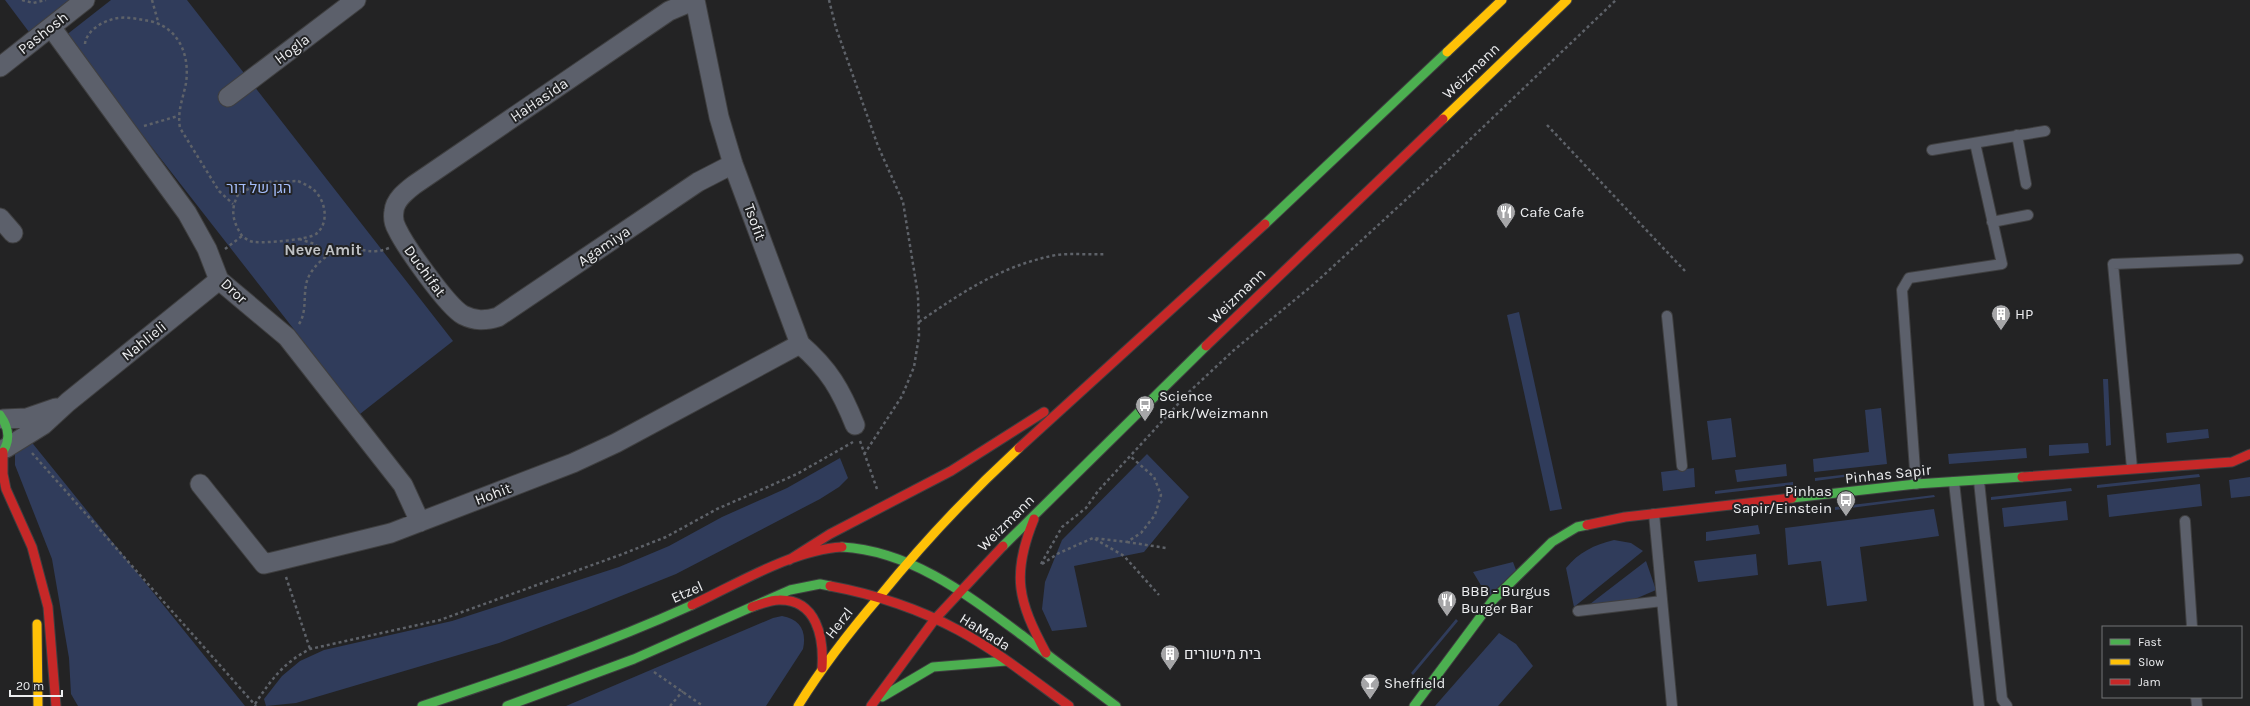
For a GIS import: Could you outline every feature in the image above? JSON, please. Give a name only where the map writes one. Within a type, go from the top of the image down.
[{"type":"main road","name":"Weizmann","points":[[907,562],[948,515],[977,486],[1099,377],[1502,0]]},
{"type":"main road","name":"Weizmann","points":[[935,619],[961,590],[1038,512],[1218,334],[1566,0]]},
{"type":"main road","points":[[789,560],[830,534],[951,470],[1099,377]]},
{"type":"main road","points":[[2,417],[8,430],[3,452],[3,474],[6,489],[32,546],[48,607],[56,706]]},
{"type":"main road","name":"Pinhas Sapir","points":[[1414,706],[1493,600],[1552,542],[1577,527],[1625,517],[1916,484],[1979,481],[2132,468],[2232,462],[2250,454]]},
{"type":"main road","name":"Pinhas Sapir","points":[[2232,462],[2244,466]]},
{"type":"main road","points":[[0,485],[13,505]]},
{"type":"main road","points":[[1038,512],[1027,535],[1022,552],[1019,588],[1030,625],[1046,654]]},
{"type":"main road","name":"Etzel","points":[[422,706],[536,668],[647,625],[789,560],[829,548],[844,547],[880,553],[907,562],[961,590]]},
{"type":"main road","name":"Herzl","points":[[798,706],[822,668],[859,619],[878,599],[907,562]]},
{"type":"main road","points":[[37,602],[39,571]]},
{"type":"main road","points":[[508,706],[634,659],[790,590],[820,584],[831,585],[878,599]]},
{"type":"main road","name":"HaMada","points":[[961,590],[1116,706]]},
{"type":"main road","name":"HaMada","points":[[878,599],[935,619],[958,630],[1006,661],[1069,706]]},
{"type":"main road","points":[[752,607],[772,600],[782,600],[794,601],[807,609],[818,624],[822,637],[824,655],[822,668]]},
{"type":"main road","points":[[37,615],[38,706]]},
{"type":"main road","points":[[872,704],[935,619]]},
{"type":"main road","points":[[872,704],[899,685],[933,667],[1006,661]]},
{"type":"main road","points":[[28,706],[37,672]]},
{"type":"main road","points":[[54,674],[62,706]]},
{"type":"street","name":"Pashosh","points":[[0,67],[85,0]]},
{"type":"street","name":"Hogla","points":[[228,97],[356,0]]},
{"type":"street","name":"Tsofit","points":[[695,0],[719,117],[733,164],[800,344]]},
{"type":"street","name":"HaHasida","points":[[394,211],[400,197],[414,185],[669,11],[695,0]]},
{"type":"street","name":"Dror","points":[[51,27],[187,213],[207,249],[219,280],[287,337],[403,485],[420,522]]},
{"type":"street","name":"Agamiya","points":[[473,320],[484,321],[498,317],[698,182],[733,164]]},
{"type":"street","name":"Duchifat","points":[[394,211],[396,229],[404,242],[450,304],[461,314],[473,320]]},
{"type":"street","points":[[0,218],[13,233]]},
{"type":"street","name":"Nahlieli","points":[[3,452],[43,425],[68,402],[219,280]]},
{"type":"street","points":[[800,344],[815,356],[836,383],[855,425]]},
{"type":"street","name":"Hohit","points":[[200,484],[264,564],[370,538],[420,522],[573,463],[616,443],[800,344]]},
{"type":"street","name":"Nahlieli","points":[[2,417],[18,419],[36,416],[68,402]]},
{"type":"lane","points":[[1932,150],[2045,131]]},
{"type":"lane","points":[[2018,136],[2026,184]]},
{"type":"lane","points":[[1916,484],[1902,290],[1909,278],[2002,264],[1975,143]]},
{"type":"lane","points":[[1992,222],[2028,215]]},
{"type":"lane","points":[[2132,468],[2113,264],[2238,259]]},
{"type":"lane","points":[[1667,316],[1682,466]]},
{"type":"lane","points":[[1979,481],[2002,699],[2007,706]]},
{"type":"lane","points":[[1954,482],[1979,706]]},
{"type":"lane","points":[[1654,514],[1672,706]]},
{"type":"lane","points":[[2185,521],[2192,626]]},
{"type":"lane","points":[[1578,611],[1662,601]]},
{"type":"path","points":[[22,0],[33,3],[46,0]]},
{"type":"path","points":[[152,0],[160,25]]},
{"type":"path","points":[[829,0],[836,28],[878,146],[903,202],[918,295],[919,336],[914,367],[902,396],[864,453]]},
{"type":"path","points":[[1166,548],[1093,538],[1058,553],[1040,565],[1062,527],[1086,508],[1098,491],[1190,392],[1234,350],[1326,273],[1436,172],[1616,0]]},
{"type":"path","points":[[85,50],[85,40],[92,30],[103,22],[114,18],[140,19],[160,25],[172,32],[181,42],[184,51],[186,70],[186,83],[178,116],[180,128],[219,190],[233,204]]},
{"type":"path","points":[[142,127],[178,116]]},
{"type":"path","points":[[1548,125],[1685,271]]},
{"type":"path","points":[[298,180],[310,186],[317,193],[323,203],[325,216],[323,225],[316,233],[308,237],[256,242],[249,241],[242,236],[236,227],[232,216],[233,204],[238,193],[265,182],[298,180]]},
{"type":"path","points":[[294,239],[315,244],[326,258]]},
{"type":"path","points":[[287,337],[300,323],[304,314],[308,279],[315,266],[338,251],[349,248],[378,252],[404,242]]},
{"type":"path","points":[[918,322],[967,289],[992,276],[1058,255],[1106,254]]},
{"type":"path","points":[[25,436],[30,451],[255,705],[281,669],[292,658],[310,649],[440,620],[620,555],[666,537],[717,509],[797,474],[860,439],[884,506]]},
{"type":"path","points":[[1127,542],[1141,533],[1156,515],[1160,495],[1154,477],[1130,456]]},
{"type":"path","points":[[1093,538],[1124,556],[1159,595]]},
{"type":"path","points":[[281,560],[310,649]]},
{"type":"path","points":[[634,659],[703,706]]},
{"type":"path","points":[[670,706],[683,691]]},
{"type":"green space","points":[[5,0],[72,0],[29,32]]},
{"type":"green space","name":"הגן של דור","points":[[111,0],[187,0],[453,341],[360,414],[65,36]]},
{"type":"green space","points":[[1519,312],[1562,509],[1550,511],[1507,315]]},
{"type":"green space","points":[[2103,379],[2108,379],[2111,445],[2106,446]]},
{"type":"green space","points":[[1881,408],[1887,464],[1814,472],[1813,459],[1869,452],[1865,410]]},
{"type":"green space","points":[[1731,418],[1736,457],[1712,460],[1707,421]]},
{"type":"green space","points":[[2208,429],[2209,438],[2167,443],[2166,433]]},
{"type":"green space","points":[[25,434],[245,706],[78,706],[71,694],[69,658],[52,559],[15,465],[15,452]]},
{"type":"green space","points":[[2088,443],[2089,453],[2049,456],[2049,445]]},
{"type":"green space","points":[[2026,448],[2027,458],[1949,464],[1948,454]]},
{"type":"green space","points":[[1147,454],[1189,497],[1144,552],[1074,566],[1087,627],[1052,631],[1042,609],[1045,582],[1062,540]]},
{"type":"green space","points":[[840,458],[848,478],[839,487],[820,499],[676,574],[499,643],[296,703],[266,706],[264,699],[282,676],[300,661],[324,650],[452,621],[619,567],[669,546],[722,517],[787,488]]},
{"type":"green space","points":[[1786,464],[1787,476],[1737,482],[1735,470]]},
{"type":"green space","points":[[1694,468],[1695,487],[1663,491],[1661,472]]},
{"type":"green space","points":[[1859,473],[1859,475],[1815,481],[1815,478]]},
{"type":"green space","points":[[2199,474],[2200,477],[2097,488],[2097,485]]},
{"type":"green space","points":[[2250,477],[2250,496],[2231,498],[2229,480]]},
{"type":"green space","points":[[1793,482],[1793,485],[1715,494],[1715,491]]},
{"type":"green space","points":[[2200,484],[2202,506],[2109,517],[2107,495]]},
{"type":"green space","points":[[2071,488],[2072,491],[1991,500],[1991,497]]},
{"type":"green space","points":[[1934,495],[1935,497],[1835,510],[1835,507]]},
{"type":"green space","points":[[2066,501],[2068,520],[2004,527],[2002,508]]},
{"type":"green space","points":[[1934,509],[1939,536],[1860,547],[1867,601],[1827,606],[1821,561],[1788,565],[1785,528]]},
{"type":"green space","points":[[1758,525],[1760,534],[1706,541],[1706,532]]},
{"type":"green space","points":[[1614,540],[1631,543],[1643,551],[1574,607],[1566,568],[1571,562],[1587,550]]},
{"type":"green space","points":[[1756,554],[1758,575],[1698,582],[1694,561]]},
{"type":"green space","points":[[1646,561],[1656,590],[1635,599],[1590,604]]},
{"type":"green space","points":[[1513,562],[1516,570],[1488,597],[1473,572]]},
{"type":"green space","points":[[782,616],[793,620],[801,627],[804,637],[803,649],[766,706],[566,706],[773,618]]},
{"type":"green space","points":[[1456,619],[1458,621],[1413,675],[1411,673]]},
{"type":"green space","points":[[1499,633],[1516,644],[1533,666],[1498,706],[1435,706]]},
{"type":"traffic: fast","points":[[1265,224],[1447,52]]},
{"type":"traffic: fast","points":[[1003,546],[1206,346]]},
{"type":"traffic: fast","points":[[0,415],[6,425],[8,436],[6,446],[0,456]]},
{"type":"traffic: fast","points":[[1792,498],[1916,484],[2022,477]]},
{"type":"traffic: fast","points":[[1414,706],[1493,600],[1552,542],[1577,527],[1587,525]]},
{"type":"traffic: fast","points":[[842,547],[868,550],[892,557],[916,566],[938,578],[982,606],[1116,706]]},
{"type":"traffic: fast","points":[[507,706],[634,659],[790,590],[820,584],[830,586]]},
{"type":"traffic: fast","points":[[422,706],[592,647],[692,605]]},
{"type":"traffic: fast","points":[[882,697],[933,667],[1006,661]]},
{"type":"traffic: slow","points":[[1447,52],[1502,0]]},
{"type":"traffic: slow","points":[[1443,119],[1567,0]]},
{"type":"traffic: slow","points":[[798,706],[817,677],[858,622],[896,576],[964,501],[1019,448]]},
{"type":"traffic: slow","points":[[37,624],[38,706]]},
{"type":"traffic: jam","points":[[1206,346],[1443,119]]},
{"type":"traffic: jam","points":[[1019,448],[1265,224]]},
{"type":"traffic: jam","points":[[789,560],[830,534],[951,471],[1044,412]]},
{"type":"traffic: jam","points":[[3,452],[3,474],[6,489],[32,547],[48,607],[56,706]]},
{"type":"traffic: jam","points":[[2022,477],[2232,462],[2250,454]]},
{"type":"traffic: jam","points":[[1587,525],[1625,517],[1792,498]]},
{"type":"traffic: jam","points":[[1034,519],[1022,556],[1020,572],[1021,588],[1029,618],[1046,653]]},
{"type":"traffic: jam","points":[[871,706],[935,619],[1003,546]]},
{"type":"traffic: jam","points":[[692,605],[784,561],[823,549],[842,547]]},
{"type":"traffic: jam","points":[[830,586],[863,593],[896,603],[943,622],[987,647],[1069,706]]},
{"type":"traffic: jam","points":[[752,607],[769,601],[779,600],[792,601],[802,606],[810,613],[816,622],[821,645],[822,668]]},
{"type":"place","name":"Cafe Cafe","points":[[1506,229]]},
{"type":"place","name":"HP","points":[[2001,331]]},
{"type":"place","name":"Science Park/Weizmann","points":[[1145,422]]},
{"type":"place","name":"Pinhas Sapir/Einstein","points":[[1846,517]]},
{"type":"place","name":"BBB - Burgus Burger Bar","points":[[1447,617]]},
{"type":"place","name":"בית מישורים","points":[[1170,671]]},
{"type":"place","name":"Sheffield","points":[[1370,700]]},
{"type":"district","name":"Neve Amit","points":[[323,249]]}]
